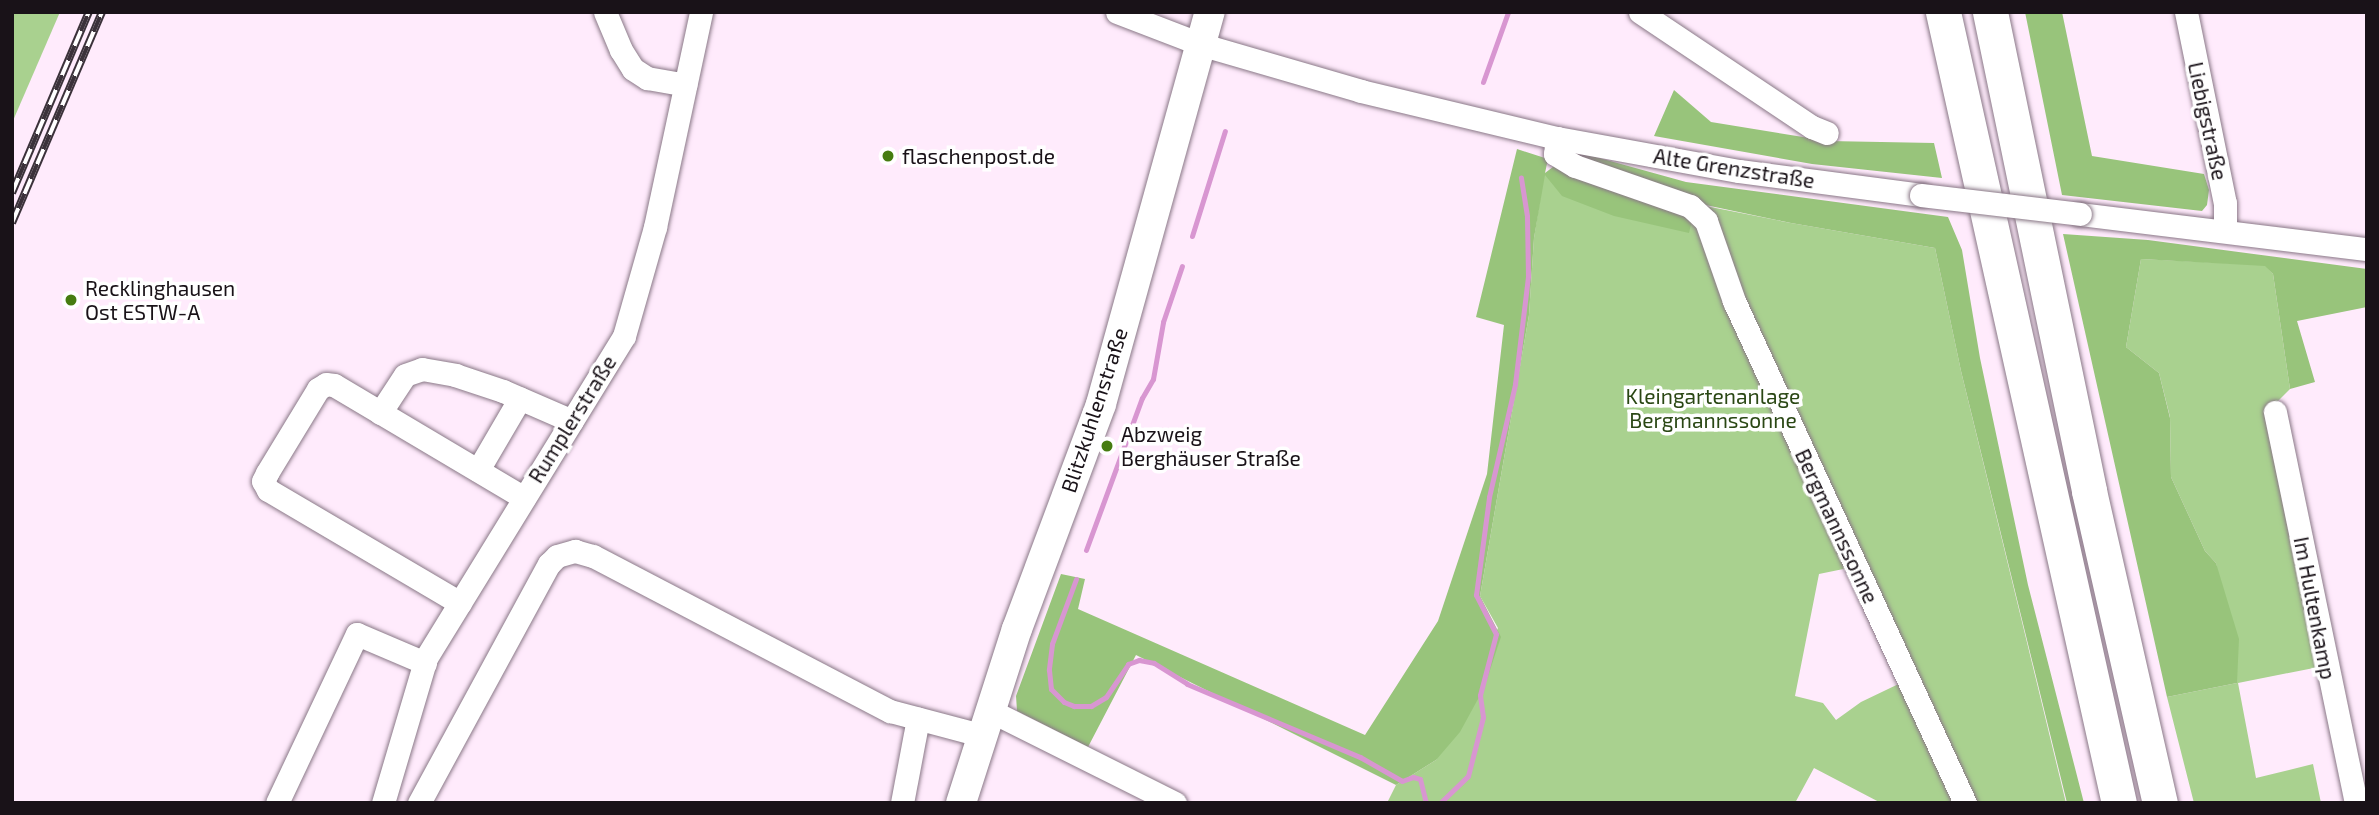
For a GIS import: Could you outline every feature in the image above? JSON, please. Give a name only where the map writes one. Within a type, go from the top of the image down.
[{"type":"highway","points":[[1943,12],[2119,803]]},
{"type":"highway","points":[[1990,12],[2089,491],[2160,803]]},
{"type":"main road","name":"Blitzkuhlenstraße","points":[[961,803],[985,723],[1101,404],[1210,12]]},
{"type":"street","points":[[605,12],[621,50],[633,69],[647,78],[685,85]]},
{"type":"street","name":"Rumplerstraße","points":[[383,803],[425,663],[624,336],[655,227],[701,12]]},
{"type":"street","name":"Alte Grenzstraße","points":[[1116,12],[1203,45],[1361,91],[1557,138],[1739,171],[2080,214],[2225,229],[2367,249]]},
{"type":"street","points":[[1640,12],[1812,127],[1827,133]]},
{"type":"street","name":"Liebigstraße","points":[[2186,12],[2225,203],[2225,229]]},
{"type":"street","name":"Bergmannssonne","points":[[1557,138],[1555,154],[1575,166],[1690,206],[1706,221],[1734,301],[1965,803]]},
{"type":"street","points":[[380,413],[405,375],[422,369],[455,375],[520,398],[572,421]]},
{"type":"street","points":[[460,604],[268,490],[263,481],[318,389],[326,384],[334,385],[524,498]]},
{"type":"street","points":[[478,470],[520,398]]},
{"type":"street","name":"Im Hultenkamp","points":[[2275,412],[2356,803]]},
{"type":"street","points":[[419,803],[549,564],[565,552],[575,551],[593,556],[890,711],[918,718],[985,723],[1175,803]]},
{"type":"street","points":[[277,803],[356,634],[425,663]]},
{"type":"street","points":[[902,803],[918,718]]},
{"type":"green space","points":[[12,12],[60,12],[12,123]]},
{"type":"green space","points":[[2025,12],[2062,12],[2092,156],[2204,174],[2209,190],[2207,205],[2202,211],[2062,195]]},
{"type":"green space","points":[[1674,90],[1711,122],[1828,141],[1934,143],[1942,178],[1812,164],[1654,136]]},
{"type":"green space","points":[[1517,149],[1548,159],[1545,173],[1574,151],[1686,182],[1948,217],[1962,250],[1980,358],[2028,585],[2084,803],[2067,803],[1961,371],[1935,248],[1696,203],[1689,233],[1614,216],[1562,196],[1545,175],[1534,238],[1529,315],[1480,596],[1501,637],[1484,688],[1460,732],[1436,760],[1396,785],[1136,655],[1088,747],[1017,711],[1016,696],[1061,574],[1085,579],[1078,609],[1365,735],[1438,621],[1487,474],[1504,325],[1476,317]]},
{"type":"green space","name":"Kleingartenanlage Bergmannssonne","points":[[1544,174],[1791,223],[1935,248],[1961,371],[2066,803],[1881,803],[1814,768],[1795,803],[1387,803],[1396,785],[1436,760],[1498,628],[1480,596],[1529,315],[1534,238]],"holes":[[[1858,566],[1909,679],[1861,702],[1836,720],[1823,703],[1795,696],[1819,574]]]},
{"type":"green space","points":[[2063,234],[2148,240],[2367,269],[2367,307],[2297,321],[2315,382],[2290,389],[2273,274],[2265,266],[2141,259],[2126,347],[2159,373],[2170,418],[2171,477],[2205,551],[2216,563],[2239,639],[2237,683],[2167,697]]},
{"type":"green space","points":[[2141,259],[2265,265],[2273,274],[2290,389],[2271,408],[2324,666],[2238,683],[2256,778],[2313,764],[2321,803],[2194,803],[2167,697],[2237,683],[2216,563],[2205,551],[2171,477],[2170,417],[2159,373],[2126,347]]},
{"type":"waterway","points":[[1483,82],[1508,12]]},
{"type":"waterway","points":[[1192,236],[1225,131]]},
{"type":"waterway","points":[[1440,803],[1468,776],[1483,717],[1480,695],[1496,634],[1476,595],[1489,497],[1515,384],[1528,276],[1527,216],[1521,177]]},
{"type":"waterway","points":[[1086,550],[1142,398],[1153,379],[1163,322],[1182,266]]},
{"type":"waterway","points":[[1076,579],[1052,644],[1049,670],[1051,689],[1064,702],[1074,706],[1091,706],[1106,697],[1128,664],[1139,660],[1154,663],[1187,684],[1360,757],[1402,781],[1413,777],[1420,779],[1426,803]]},
{"type":"railway","points":[[12,193],[89,12]]},
{"type":"railway","points":[[12,223],[102,12]]},
{"type":"place","name":"flaschenpost.de","points":[[888,156]]},
{"type":"place","name":"Recklinghausen Ost ESTW-A","points":[[71,300]]},
{"type":"place","name":"Abzweig Berghäuser Straße","points":[[1107,446]]}]
